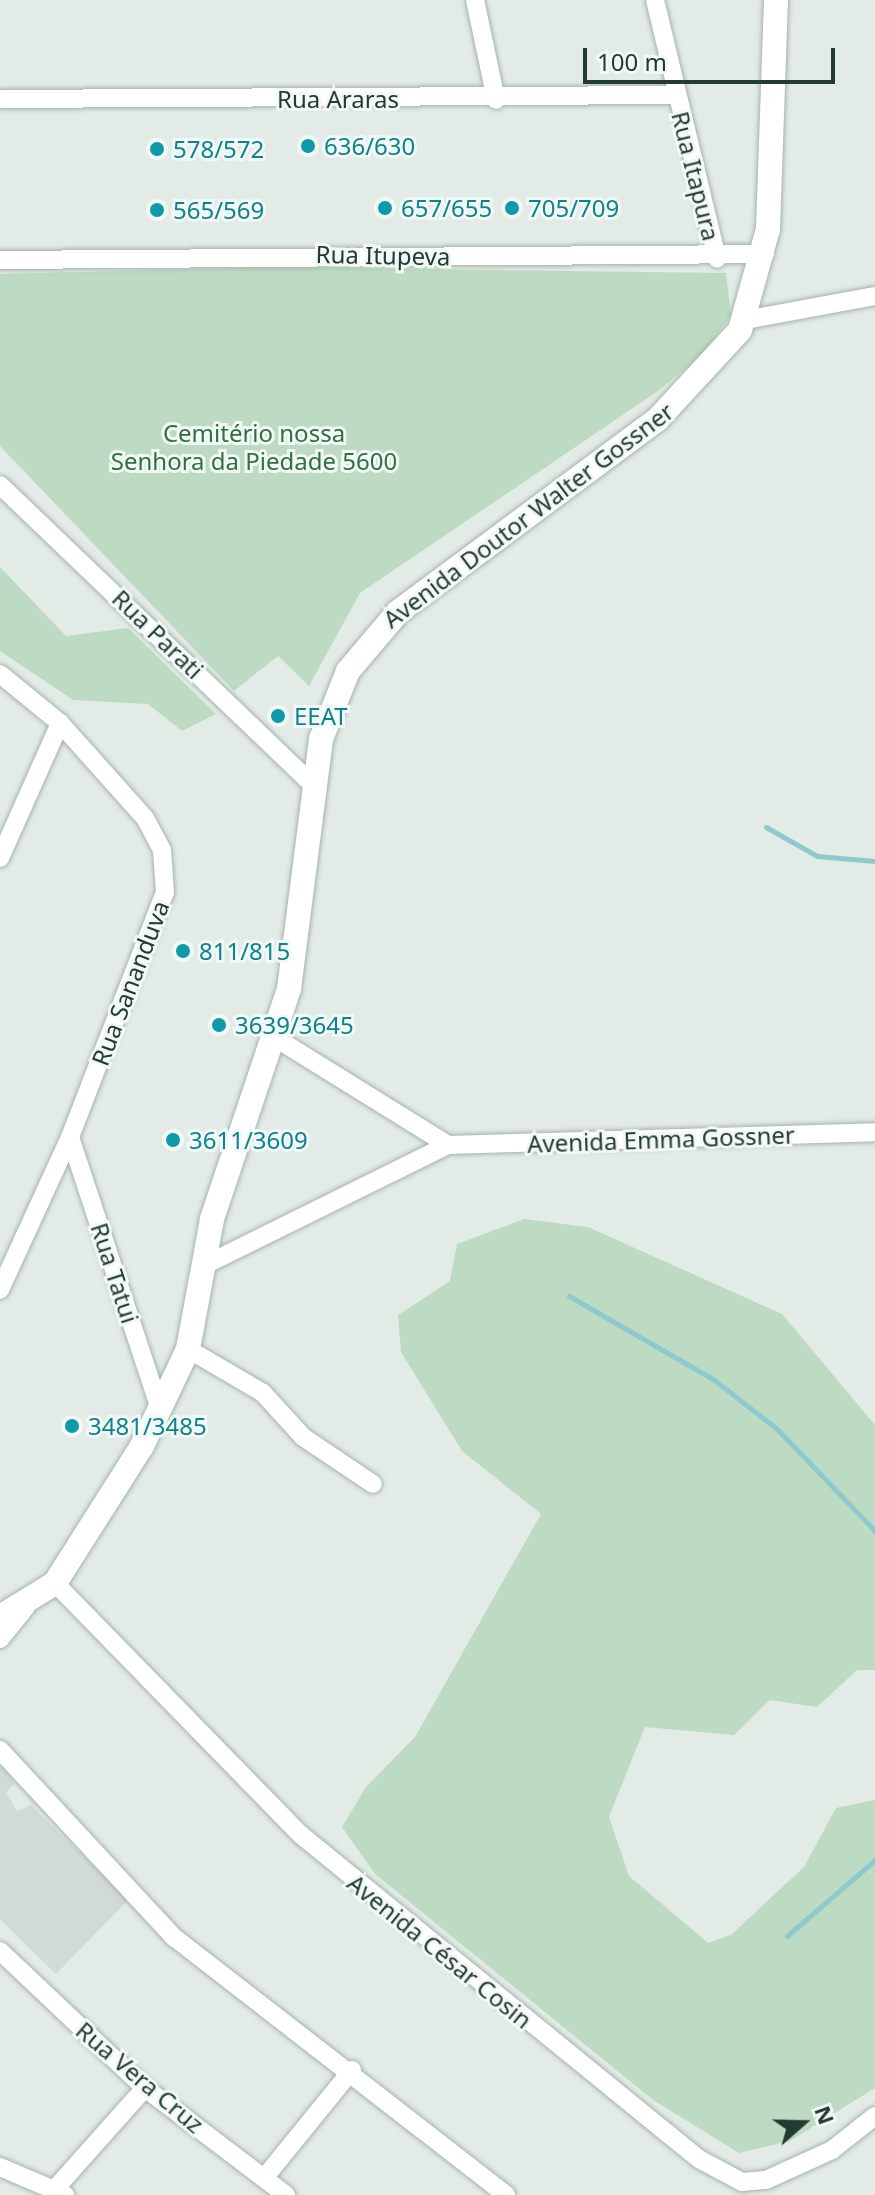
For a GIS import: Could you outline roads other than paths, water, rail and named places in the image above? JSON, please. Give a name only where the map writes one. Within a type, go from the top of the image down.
[{"type":"main road","name":"Avenida Doutor Walter Gossner","points":[[26,1607],[55,1583],[160,1409],[188,1349],[212,1219],[289,989],[314,786],[326,725],[348,671],[376,632],[657,420],[720,358],[745,320],[765,254],[776,0]]},
{"type":"main road","points":[[0,1617],[26,1607]]},
{"type":"street","points":[[475,0],[496,100]]},
{"type":"street","name":"Rua Itapura","points":[[655,0],[717,259]]},
{"type":"street","name":"Rua Araras","points":[[0,99],[496,100],[676,95]]},
{"type":"street","name":"Rua Itupeva","points":[[0,260],[717,259],[765,254]]},
{"type":"street","points":[[745,320],[875,296]]},
{"type":"street","name":"Rua Parati","points":[[0,485],[314,786]]},
{"type":"street","name":"Rua Sananduva","points":[[0,674],[60,723],[145,818],[162,850],[165,892],[70,1137],[0,1290]]},
{"type":"street","points":[[0,858],[60,723]]},
{"type":"street","points":[[274,1037],[448,1145]]},
{"type":"street","name":"Avenida Emma Gossner","points":[[205,1265],[448,1145],[875,1132]]},
{"type":"street","name":"Rua Tatui","points":[[70,1137],[160,1409]]},
{"type":"street","points":[[188,1349],[263,1393],[303,1437],[373,1484]]},
{"type":"street","name":"Avenida César Cosin","points":[[55,1583],[301,1835],[688,2151],[740,2188],[803,2167],[875,2116]]},
{"type":"street","name":"Avenida Doutor Walter Gossner","points":[[0,1639],[26,1607]]},
{"type":"street","points":[[0,1750],[175,1938],[352,2070],[506,2195]]},
{"type":"street","name":"Rua Vera Cruz","points":[[0,1951],[145,2088],[286,2195]]},
{"type":"street","points":[[265,2177],[352,2070]]},
{"type":"street","points":[[0,2167],[57,2193],[145,2088]]},
{"type":"waterway","points":[[766,827],[817,856],[875,861]]},
{"type":"waterway","points":[[569,1296],[713,1379],[776,1428],[875,1531]]},
{"type":"waterway","points":[[787,1936],[875,1860]]},
{"type":"place","name":"636/630","points":[[308,146]]},
{"type":"place","name":"578/572","points":[[157,149]]},
{"type":"place","name":"657/655","points":[[385,208]]},
{"type":"place","name":"705/709","points":[[512,208]]},
{"type":"place","name":"565/569","points":[[157,210]]},
{"type":"place","name":"EEAT","points":[[278,716]]},
{"type":"place","name":"811/815","points":[[183,951]]},
{"type":"place","name":"3639/3645","points":[[219,1025]]},
{"type":"place","name":"3611/3609","points":[[173,1140]]},
{"type":"place","name":"3481/3485","points":[[72,1426]]},
{"type":"park label","name":"Cemitério nossa Senhora da Piedade 5600","points":[[254,447]]}]
